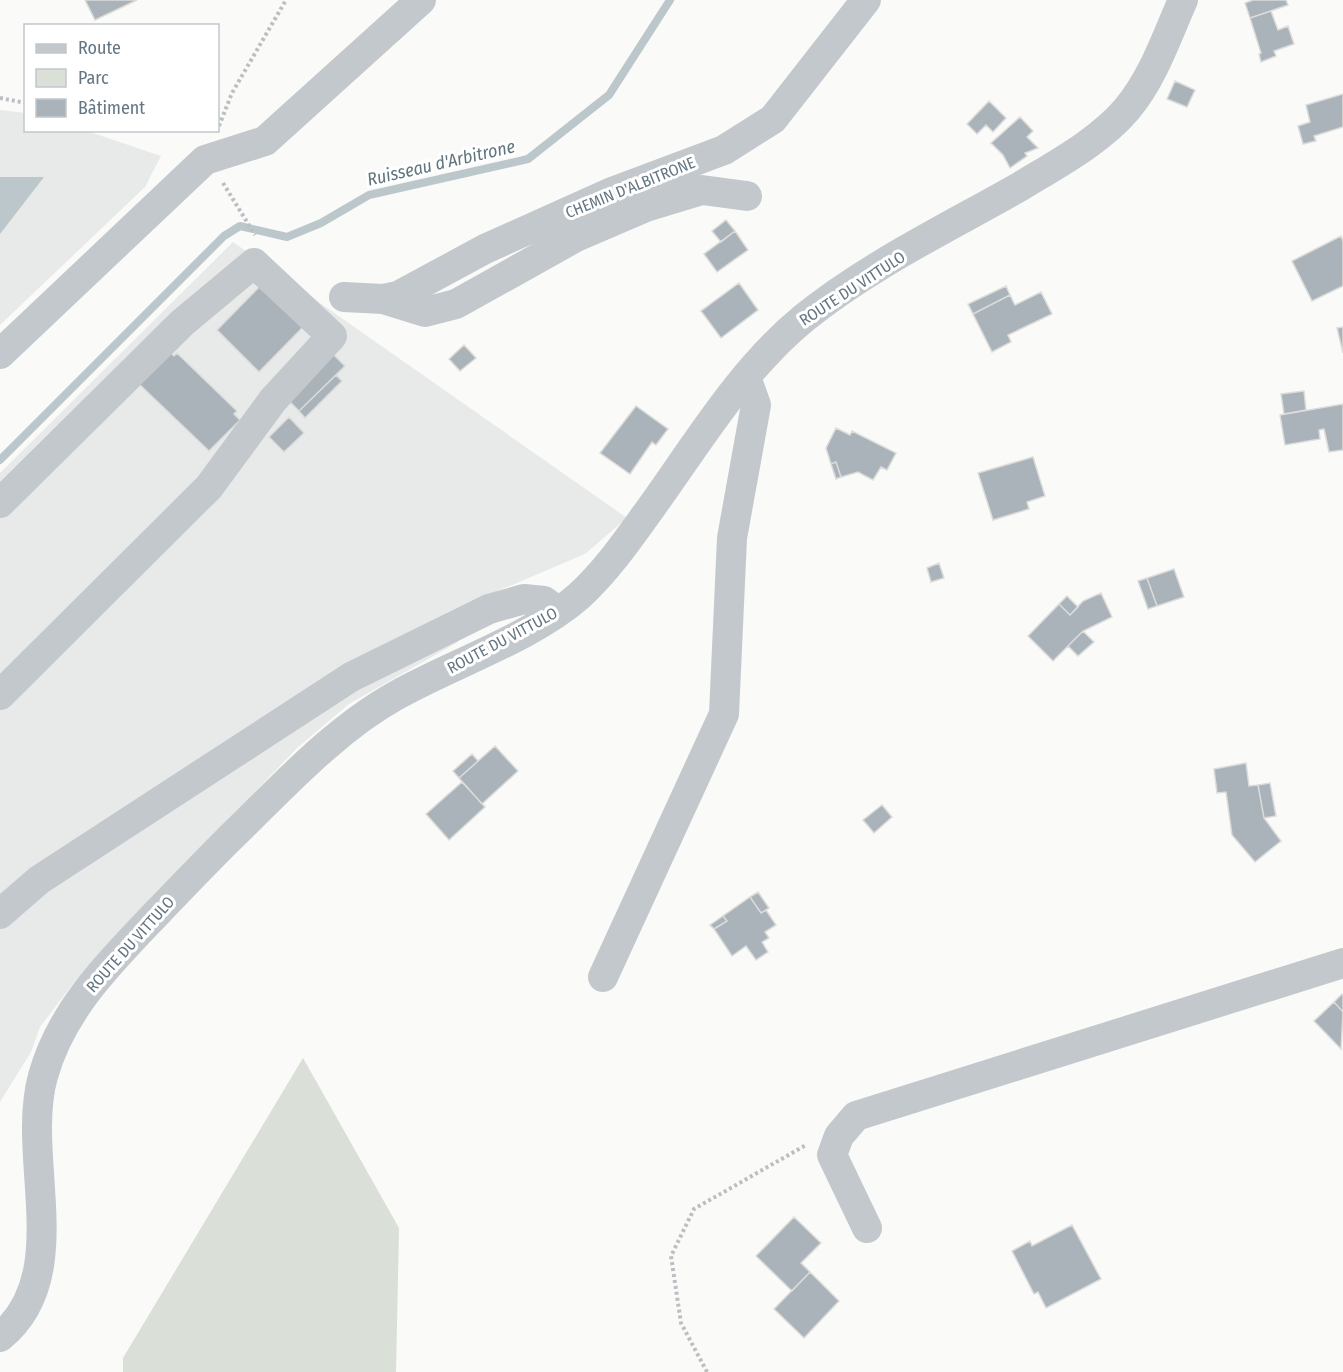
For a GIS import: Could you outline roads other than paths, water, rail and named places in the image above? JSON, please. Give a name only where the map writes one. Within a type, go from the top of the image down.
[{"type":"street","points":[[0,354],[205,160],[266,141],[421,0]]},
{"type":"street","name":"CHEMIN D'ALBITRONE","points":[[344,297],[383,299],[417,287],[485,249],[569,211],[612,192],[724,150],[773,119],[866,0]]},
{"type":"street","name":"ROUTE DU VITTULO","points":[[0,1337],[22,1314],[32,1293],[42,1238],[36,1134],[42,1079],[63,1024],[101,971],[223,845],[342,732],[395,696],[538,623],[577,597],[612,561],[746,377],[781,338],[809,314],[866,276],[1051,168],[1101,133],[1127,109],[1148,78],[1183,0]]},
{"type":"street","points":[[383,299],[424,312],[456,304],[566,242],[646,207],[702,190],[747,196]]},
{"type":"street","points":[[0,503],[182,323],[254,263],[332,336],[273,400],[209,487],[0,695]]},
{"type":"street","points":[[603,977],[724,714],[732,538],[756,405],[746,377]]},
{"type":"street","points":[[0,914],[39,880],[351,677],[489,609],[524,599],[544,601],[557,611]]},
{"type":"street","points":[[867,1228],[832,1155],[839,1136],[856,1116],[1343,963]]},
{"type":"waterway","name":"Ruisseau d'Arbitrone","points":[[0,460],[224,236],[240,226],[287,237],[321,223],[369,195],[528,159],[609,95],[670,0]]}]
